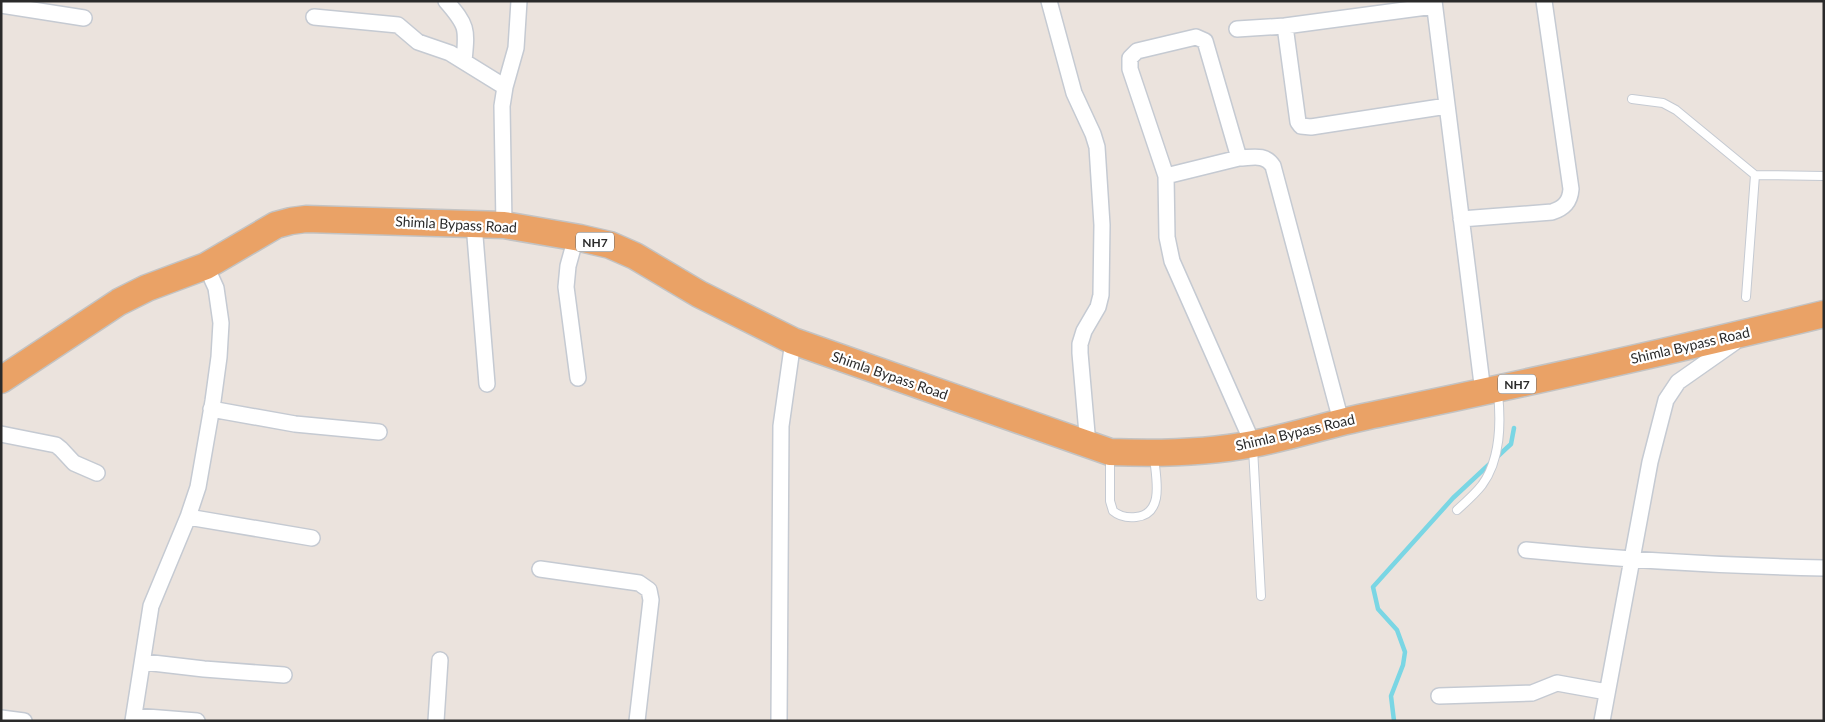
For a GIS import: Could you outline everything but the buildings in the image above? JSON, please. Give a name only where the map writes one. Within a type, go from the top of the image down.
[{"type":"highway","name":"Shimla Bypass Road","points":[[1,380],[119,302],[147,288],[206,266],[276,226],[290,221],[306,219],[504,225],[576,237],[610,245],[634,256],[699,294],[793,341],[1099,448],[1154,454],[1200,451],[1253,444],[1341,421],[1490,390],[1824,314]]},
{"type":"street","points":[[446,1],[459,16],[466,29],[464,61]]},
{"type":"street","points":[[504,225],[502,106],[505,87],[516,48],[520,1]]},
{"type":"street","points":[[1049,1],[1074,93],[1097,147],[1102,225],[1101,295],[1098,307],[1084,331],[1080,344],[1099,448]]},
{"type":"street","points":[[1461,219],[1552,212],[1560,209],[1570,198],[1571,189],[1544,1]]},
{"type":"street","points":[[1238,29],[1285,26],[1434,3],[1461,219],[1490,390]]},
{"type":"street","points":[[1,5],[84,18]]},
{"type":"street","points":[[314,17],[398,25],[418,42],[450,53],[505,87]]},
{"type":"street","points":[[1285,26],[1298,122],[1301,126],[1311,127],[1447,106]]},
{"type":"street","points":[[1239,158],[1205,41],[1196,37],[1137,51],[1130,58],[1129,64],[1166,176],[1167,237],[1172,261],[1253,444]]},
{"type":"street","points":[[1166,176],[1239,158],[1263,157],[1268,159],[1273,166],[1341,421]]},
{"type":"street","points":[[474,224],[487,384]]},
{"type":"street","points":[[576,237],[568,266],[566,287],[578,378]]},
{"type":"street","points":[[197,721],[133,718],[144,662],[151,606],[188,517],[198,487],[211,409],[219,357],[221,323],[216,288],[206,266]]},
{"type":"street","points":[[1602,721],[1650,462],[1666,400],[1678,382],[1747,332]]},
{"type":"street","points":[[779,721],[780,426],[793,341]]},
{"type":"street","points":[[211,409],[295,424],[379,432]]},
{"type":"street","points":[[1,434],[56,445],[74,463],[97,473]]},
{"type":"street","points":[[188,517],[312,538]]},
{"type":"street","points":[[1526,550],[1759,567],[1824,568]]},
{"type":"street","points":[[540,569],[639,583],[649,590],[652,600],[637,721]]},
{"type":"street","points":[[436,721],[440,660]]},
{"type":"street","points":[[144,662],[204,670],[284,675]]},
{"type":"street","points":[[1439,696],[1532,694],[1557,683],[1607,692]]},
{"type":"street","points":[[1,718],[24,721]]},
{"type":"lane","points":[[1632,99],[1663,103],[1676,110],[1755,174],[1824,176]]},
{"type":"lane","points":[[1746,297],[1755,174]]},
{"type":"lane","points":[[1457,510],[1484,483],[1495,455],[1500,431],[1500,417],[1490,390]]},
{"type":"lane","points":[[1253,444],[1261,596]]},
{"type":"lane","points":[[1099,448],[1113,511],[1124,517],[1142,516],[1150,512],[1155,504],[1158,491],[1154,454]]},
{"type":"waterway","points":[[1394,721],[1391,696],[1403,665],[1405,652],[1397,630],[1378,609],[1373,587],[1453,498],[1511,444],[1514,428]]}]
